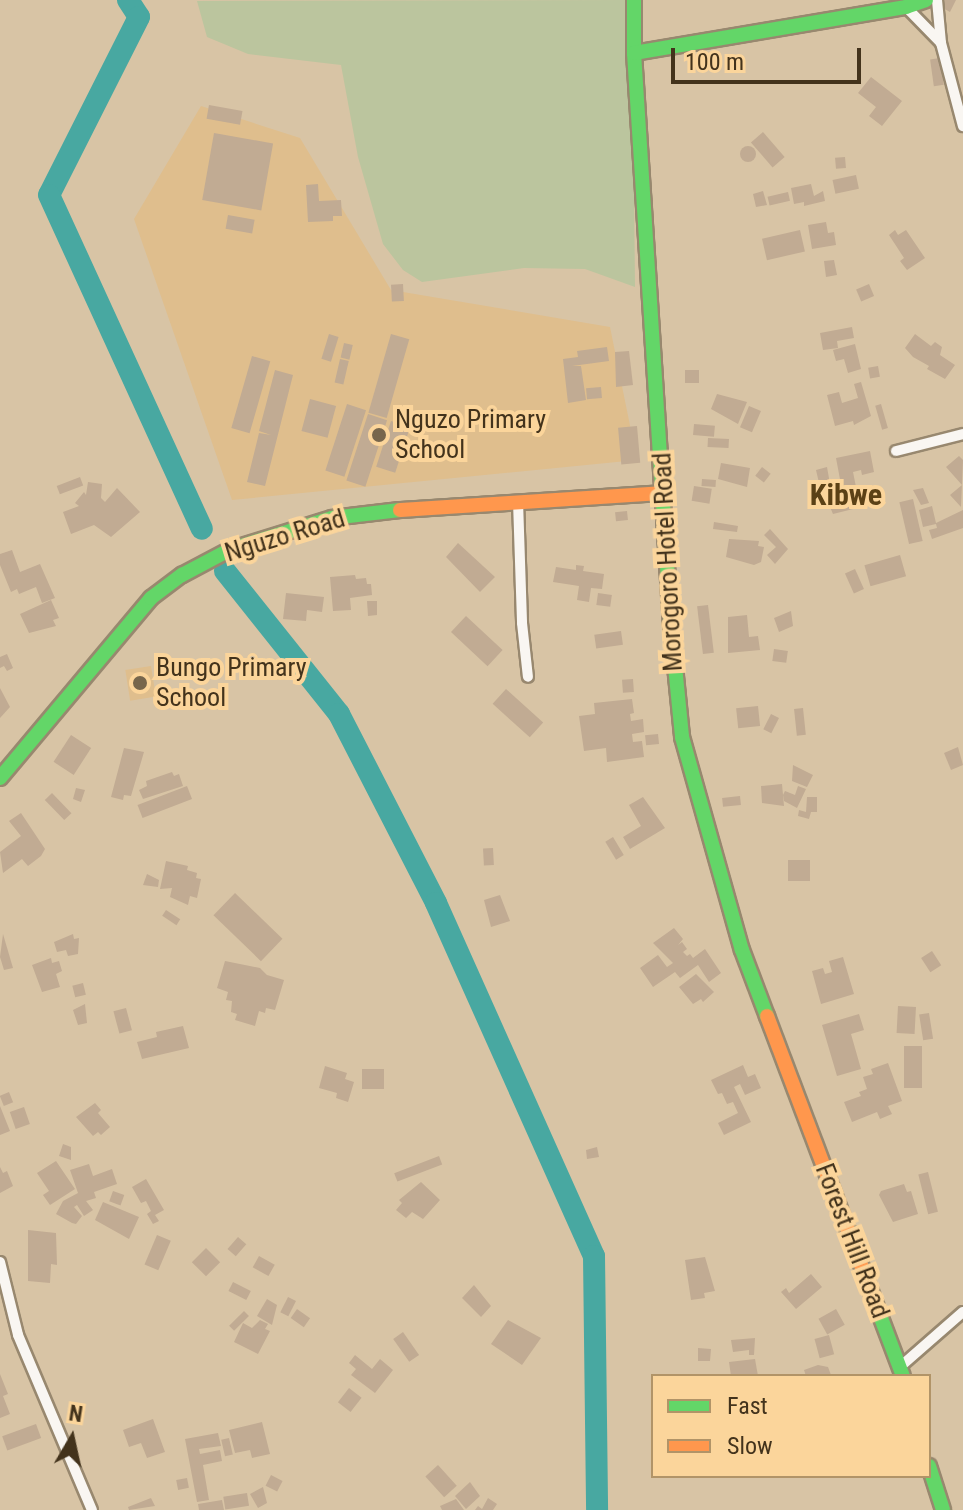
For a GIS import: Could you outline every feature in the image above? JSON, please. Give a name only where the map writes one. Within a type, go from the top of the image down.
[{"type":"street","name":"Morogoro Hotel Road","points":[[634,0],[634,53],[665,493],[671,626],[682,737],[696,797],[742,950],[798,1106]]},
{"type":"street","points":[[634,53],[906,7],[926,0]]},
{"type":"street","points":[[937,0],[941,43],[963,126]]},
{"type":"street","points":[[906,7],[941,43]]},
{"type":"street","points":[[896,451],[963,434]]},
{"type":"street","name":"Nguzo Road","points":[[0,778],[151,598],[201,564],[229,550],[332,518],[518,501],[665,493]]},
{"type":"street","points":[[518,501],[522,623],[528,677]]},
{"type":"street","name":"Forest Hill Road","points":[[798,1106],[902,1371]]},
{"type":"street","points":[[0,1262],[18,1335],[92,1510]]},
{"type":"street","points":[[902,1371],[963,1312]]},
{"type":"street","points":[[931,1472],[943,1510]]},
{"type":"shaded area","points":[[201,106],[300,138],[391,290],[610,327],[637,460],[232,500],[134,219]]},
{"type":"shaded area","name":"Bungo Primary School","points":[[151,666],[156,697],[130,701],[125,670]]},
{"type":"green space","points":[[632,0],[635,287],[585,269],[524,268],[422,282],[403,270],[383,244],[358,157],[341,65],[248,54],[207,37],[197,1]]},
{"type":"building","points":[[944,0],[956,0],[950,12],[941,7]]},
{"type":"building","points":[[940,58],[944,85],[934,86],[930,59]]},
{"type":"building","points":[[871,77],[902,101],[882,126],[869,116],[876,107],[858,93]]},
{"type":"building","points":[[209,105],[242,111],[240,125],[207,119]]},
{"type":"building","points":[[763,132],[785,157],[773,167],[751,142]]},
{"type":"building","points":[[214,133],[273,143],[261,210],[202,200]]},
{"type":"building","points":[[748,146],[756,154],[748,162],[740,154]]},
{"type":"building","points":[[845,157],[846,168],[836,169],[835,158]]},
{"type":"building","points":[[856,175],[859,189],[835,194],[833,180]]},
{"type":"building","points":[[318,184],[319,201],[341,200],[342,216],[333,216],[333,221],[308,222],[306,185]]},
{"type":"building","points":[[811,184],[814,196],[823,191],[825,201],[804,206],[804,202],[794,204],[791,188]]},
{"type":"building","points":[[763,191],[767,205],[756,207],[753,194]]},
{"type":"building","points":[[788,192],[790,201],[770,205],[768,197]]},
{"type":"building","points":[[228,215],[255,220],[252,233],[226,229]]},
{"type":"building","points":[[826,222],[828,233],[834,232],[836,245],[812,249],[808,225]]},
{"type":"building","points":[[800,230],[805,251],[767,260],[762,239]]},
{"type":"building","points":[[895,230],[898,235],[906,230],[925,258],[907,270],[900,261],[904,258],[889,235]]},
{"type":"building","points":[[834,260],[837,275],[826,277],[824,261]]},
{"type":"building","points":[[403,284],[404,301],[392,302],[391,285]]},
{"type":"building","points":[[869,284],[874,296],[861,301],[856,289]]},
{"type":"building","points":[[852,327],[854,338],[837,341],[838,348],[823,350],[820,333]]},
{"type":"building","points":[[329,334],[339,337],[331,362],[321,359]]},
{"type":"building","points":[[391,334],[409,339],[387,418],[368,413]]},
{"type":"building","points":[[915,334],[931,346],[935,342],[942,347],[940,355],[955,365],[945,379],[927,369],[929,366],[905,348]]},
{"type":"building","points":[[344,343],[353,345],[349,360],[341,358]]},
{"type":"building","points":[[855,344],[861,369],[848,373],[844,359],[836,361],[833,350]]},
{"type":"building","points":[[607,347],[609,361],[572,366],[581,366],[586,400],[568,403],[563,359],[578,357],[577,351]]},
{"type":"building","points":[[629,351],[633,385],[616,387],[615,352]]},
{"type":"building","points":[[252,356],[270,361],[250,433],[231,428]]},
{"type":"building","points":[[340,359],[349,361],[343,384],[335,382]]},
{"type":"building","points":[[878,366],[880,377],[870,379],[868,368]]},
{"type":"building","points":[[275,370],[293,375],[265,486],[247,482],[259,433],[271,435],[259,431]]},
{"type":"building","points":[[685,370],[699,370],[699,383],[685,383]]},
{"type":"building","points":[[861,382],[871,416],[854,425],[853,421],[835,426],[827,395],[839,392],[842,403],[858,398],[854,384]]},
{"type":"building","points":[[601,387],[602,398],[587,399],[586,388]]},
{"type":"building","points":[[717,394],[747,402],[738,424],[711,409]]},
{"type":"building","points":[[310,399],[336,406],[328,438],[301,431]]},
{"type":"building","points":[[347,404],[366,410],[344,477],[325,471]]},
{"type":"building","points":[[881,404],[888,428],[882,430],[875,406]]},
{"type":"building","points":[[749,406],[761,411],[752,432],[740,427]]},
{"type":"building","points":[[368,414],[387,420],[365,487],[346,481]]},
{"type":"building","points":[[391,421],[410,427],[395,473],[376,467]]},
{"type":"building","points":[[694,424],[715,426],[714,437],[693,435]]},
{"type":"building","points":[[637,426],[640,463],[621,465],[618,428]]},
{"type":"building","points":[[708,438],[729,439],[729,448],[708,447]]},
{"type":"building","points":[[870,451],[874,472],[862,475],[861,470],[853,472],[856,487],[842,490],[836,458]]},
{"type":"building","points":[[959,456],[963,460],[962,485],[946,467]]},
{"type":"building","points":[[721,463],[750,468],[747,487],[718,479]]},
{"type":"building","points":[[762,467],[771,474],[764,482],[755,476]]},
{"type":"building","points":[[827,467],[833,501],[850,497],[848,490],[857,489],[861,507],[833,514],[827,500],[823,500],[816,470]]},
{"type":"building","points":[[80,477],[83,485],[60,494],[57,486]]},
{"type":"building","points":[[702,479],[716,480],[715,487],[702,486]]},
{"type":"building","points":[[88,482],[102,484],[101,498],[105,502],[117,488],[140,512],[111,537],[94,525],[71,534],[63,512],[79,506],[75,503],[84,492],[86,495]]},
{"type":"building","points":[[962,485],[961,507],[950,495]]},
{"type":"building","points":[[694,486],[712,489],[709,504],[692,501]]},
{"type":"building","points":[[923,488],[929,503],[921,505],[913,490]]},
{"type":"building","points":[[913,499],[923,541],[909,544],[899,502]]},
{"type":"building","points":[[932,506],[936,523],[963,510],[963,528],[932,539],[929,530],[937,528],[936,524],[923,527],[919,510]]},
{"type":"building","points":[[627,511],[628,520],[616,521],[615,512]]},
{"type":"building","points":[[714,522],[738,526],[737,532],[713,529]]},
{"type":"building","points":[[770,529],[788,549],[775,564],[767,555],[776,547],[764,535]]},
{"type":"building","points":[[729,539],[759,541],[758,546],[764,547],[761,562],[754,565],[726,557]]},
{"type":"building","points":[[458,543],[495,577],[480,592],[446,557]]},
{"type":"building","points":[[12,550],[20,572],[40,564],[55,598],[42,603],[36,587],[19,594],[17,589],[11,592],[0,565],[0,554]]},
{"type":"building","points":[[900,555],[906,576],[870,586],[864,565]]},
{"type":"building","points":[[576,565],[584,566],[583,571],[604,574],[602,589],[591,588],[589,602],[577,600],[579,586],[553,582],[556,567],[576,570]]},
{"type":"building","points":[[855,569],[864,589],[854,594],[845,573]]},
{"type":"building","points":[[355,575],[356,579],[366,578],[367,584],[371,584],[372,595],[350,598],[351,610],[333,611],[330,577]]},
{"type":"building","points":[[286,593],[324,597],[322,612],[307,610],[306,621],[283,619]]},
{"type":"building","points":[[598,593],[612,595],[610,607],[596,605]]},
{"type":"building","points":[[51,600],[59,618],[53,620],[56,626],[29,633],[20,614]]},
{"type":"building","points":[[367,601],[377,601],[377,615],[368,616]]},
{"type":"building","points":[[708,605],[714,653],[703,654],[697,606]]},
{"type":"building","points":[[791,611],[793,626],[779,632],[774,618]]},
{"type":"building","points":[[747,615],[749,637],[758,636],[760,650],[728,653],[728,617]]},
{"type":"building","points":[[466,616],[503,650],[488,666],[451,632]]},
{"type":"building","points":[[621,631],[623,645],[596,649],[594,635]]},
{"type":"building","points":[[774,649],[788,651],[786,663],[772,661]]},
{"type":"building","points":[[7,654],[13,668],[7,671],[4,666],[0,668],[0,657]]},
{"type":"building","points":[[633,679],[634,692],[623,693],[622,680]]},
{"type":"building","points":[[0,688],[10,707],[0,718]]},
{"type":"building","points":[[506,689],[543,722],[530,737],[493,704]]},
{"type":"building","points":[[632,699],[634,713],[630,714],[631,721],[643,719],[644,732],[632,734],[633,742],[642,741],[644,757],[607,762],[606,748],[584,751],[579,716],[595,714],[594,703]]},
{"type":"building","points":[[758,706],[760,726],[738,728],[736,708]]},
{"type":"building","points":[[803,708],[806,735],[797,736],[794,709]]},
{"type":"building","points":[[771,714],[779,718],[771,733],[763,729]]},
{"type":"building","points":[[658,734],[659,744],[646,745],[645,735]]},
{"type":"building","points":[[71,735],[91,748],[74,775],[54,762]]},
{"type":"building","points":[[958,747],[963,765],[951,770],[944,753]]},
{"type":"building","points":[[124,748],[144,752],[131,796],[124,795],[123,800],[111,797]]},
{"type":"building","points":[[793,765],[813,775],[807,787],[792,781]]},
{"type":"building","points":[[172,772],[174,776],[179,774],[183,786],[143,799],[139,790],[147,786],[146,781]]},
{"type":"building","points":[[782,784],[784,806],[762,803],[761,786]]},
{"type":"building","points":[[187,786],[192,799],[143,818],[138,805]]},
{"type":"building","points":[[798,786],[806,789],[797,808],[784,801],[783,795],[785,791],[795,795]]},
{"type":"building","points":[[76,788],[85,790],[81,802],[73,799]]},
{"type":"building","points":[[52,793],[71,813],[64,820],[45,800]]},
{"type":"building","points":[[740,796],[741,805],[723,807],[722,798]]},
{"type":"building","points":[[643,797],[665,828],[630,849],[623,837],[641,826],[629,805]]},
{"type":"building","points":[[807,797],[817,797],[817,812],[811,812],[809,819],[798,816],[799,810],[806,812]]},
{"type":"building","points":[[21,813],[45,849],[28,866],[22,859],[3,873],[0,852],[21,836],[9,821]]},
{"type":"building","points":[[613,837],[624,855],[616,860],[605,842]]},
{"type":"building","points":[[493,848],[494,865],[484,866],[483,849]]},
{"type":"building","points":[[788,860],[810,860],[810,881],[788,881]]},
{"type":"building","points":[[166,861],[188,866],[187,870],[197,873],[196,878],[201,879],[197,898],[190,896],[188,905],[170,897],[172,888],[160,889]]},
{"type":"building","points":[[147,874],[159,880],[158,887],[143,885]]},
{"type":"building","points":[[235,893],[282,939],[261,961],[213,915]]},
{"type":"building","points":[[500,895],[510,921],[491,927],[484,900]]},
{"type":"building","points":[[166,910],[180,919],[176,925],[162,916]]},
{"type":"building","points":[[674,928],[683,939],[678,945],[682,942],[687,949],[683,952],[687,956],[690,954],[693,958],[705,949],[721,973],[709,982],[698,965],[680,978],[675,972],[653,987],[640,968],[658,955],[667,967],[673,963],[653,943]]},
{"type":"building","points":[[3,934],[13,968],[4,970],[0,957]]},
{"type":"building","points":[[73,934],[74,939],[79,938],[78,954],[68,956],[66,950],[57,952],[54,942]]},
{"type":"building","points":[[932,951],[941,965],[930,972],[921,958]]},
{"type":"building","points":[[843,957],[854,994],[821,1004],[812,971],[823,968],[825,974],[832,972],[829,961]]},
{"type":"building","points":[[51,958],[52,963],[59,961],[62,971],[56,974],[60,987],[42,992],[32,965]]},
{"type":"building","points":[[225,961],[260,968],[267,975],[284,980],[275,1010],[266,1008],[265,1013],[259,1011],[255,1026],[235,1020],[237,1014],[231,1012],[232,1001],[226,1000],[228,992],[217,988]]},
{"type":"building","points":[[696,974],[714,992],[703,1002],[701,999],[693,1004],[679,987]]},
{"type":"building","points":[[83,983],[86,995],[75,997],[72,986]]},
{"type":"building","points":[[85,1004],[87,1023],[78,1025],[73,1010]]},
{"type":"building","points":[[898,1006],[916,1007],[915,1034],[897,1033]]},
{"type":"building","points":[[126,1008],[132,1030],[119,1034],[113,1011]]},
{"type":"building","points":[[929,1013],[933,1039],[923,1040],[919,1015]]},
{"type":"building","points":[[859,1014],[864,1030],[851,1034],[861,1069],[837,1076],[822,1025]]},
{"type":"building","points":[[183,1026],[189,1048],[142,1059],[137,1042],[157,1037],[156,1032]]},
{"type":"building","points":[[904,1046],[922,1046],[922,1088],[904,1088]]},
{"type":"building","points":[[888,1063],[902,1101],[888,1106],[892,1114],[880,1119],[877,1112],[852,1122],[844,1102],[861,1096],[859,1092],[867,1089],[863,1077],[873,1074],[871,1069]]},
{"type":"building","points":[[743,1065],[748,1077],[755,1074],[761,1088],[745,1095],[740,1084],[734,1087],[751,1122],[724,1135],[718,1123],[738,1113],[733,1102],[727,1104],[722,1093],[718,1094],[711,1080]]},
{"type":"building","points":[[325,1066],[347,1073],[345,1079],[354,1082],[348,1102],[336,1098],[337,1093],[319,1088]]},
{"type":"building","points":[[362,1069],[384,1069],[384,1089],[362,1089]]},
{"type":"building","points":[[9,1092],[13,1102],[4,1106],[0,1096]]},
{"type":"building","points":[[95,1103],[101,1110],[98,1113],[110,1127],[101,1135],[98,1132],[93,1136],[76,1117]]},
{"type":"building","points":[[0,1106],[10,1131],[0,1135]]},
{"type":"building","points":[[24,1107],[30,1124],[16,1129],[10,1112]]},
{"type":"building","points":[[63,1144],[71,1147],[71,1160],[59,1156]]},
{"type":"building","points":[[597,1147],[599,1157],[587,1159],[586,1150]]},
{"type":"building","points":[[439,1156],[442,1164],[397,1182],[394,1173]]},
{"type":"building","points":[[56,1161],[75,1189],[50,1205],[43,1195],[49,1191],[37,1173]]},
{"type":"building","points":[[89,1164],[93,1176],[112,1169],[117,1184],[94,1192],[96,1198],[86,1201],[93,1210],[84,1216],[77,1205],[74,1207],[82,1216],[76,1224],[72,1223],[56,1214],[63,1201],[78,1193],[70,1170]]},
{"type":"building","points":[[0,1167],[3,1173],[7,1171],[13,1186],[0,1193]]},
{"type":"building","points":[[928,1172],[938,1212],[928,1214],[918,1174]]},
{"type":"building","points":[[146,1179],[164,1210],[155,1215],[159,1221],[153,1224],[147,1214],[151,1211],[146,1201],[141,1203],[132,1187]]},
{"type":"building","points":[[421,1182],[440,1200],[423,1219],[412,1212],[406,1218],[396,1210],[402,1203],[399,1200]]},
{"type":"building","points":[[904,1184],[907,1192],[911,1191],[918,1214],[893,1222],[879,1195],[881,1191]]},
{"type":"building","points":[[113,1191],[124,1195],[121,1205],[109,1201]]},
{"type":"building","points":[[103,1202],[139,1217],[129,1239],[95,1220]]},
{"type":"building","points":[[28,1230],[56,1233],[57,1265],[51,1264],[50,1283],[28,1281]]},
{"type":"building","points":[[157,1235],[171,1241],[158,1270],[144,1264]]},
{"type":"building","points":[[238,1237],[246,1244],[236,1256],[228,1249]]},
{"type":"building","points":[[206,1248],[220,1262],[206,1276],[192,1262]]},
{"type":"building","points":[[259,1256],[275,1265],[268,1276],[253,1267]]},
{"type":"building","points":[[705,1257],[715,1291],[704,1293],[705,1298],[691,1300],[685,1260]]},
{"type":"building","points":[[811,1274],[822,1287],[796,1309],[781,1292],[786,1288],[789,1293]]},
{"type":"building","points":[[233,1282],[251,1291],[246,1300],[228,1291]]},
{"type":"building","points":[[474,1285],[491,1306],[481,1317],[462,1298]]},
{"type":"building","points":[[288,1297],[296,1301],[288,1316],[280,1312]]},
{"type":"building","points":[[267,1299],[277,1305],[272,1325],[257,1316]]},
{"type":"building","points":[[297,1309],[310,1318],[304,1327],[291,1318]]},
{"type":"building","points":[[836,1309],[845,1325],[827,1334],[819,1319]]},
{"type":"building","points":[[244,1311],[249,1316],[234,1331],[229,1326]]},
{"type":"building","points":[[260,1320],[268,1324],[265,1329],[270,1331],[258,1354],[234,1342],[243,1323],[252,1328]]},
{"type":"building","points":[[508,1320],[541,1338],[522,1365],[491,1344]]},
{"type":"building","points":[[403,1332],[419,1355],[409,1362],[393,1339]]},
{"type":"building","points":[[829,1335],[834,1354],[820,1358],[815,1339]]},
{"type":"building","points":[[755,1338],[754,1355],[749,1355],[749,1350],[733,1352],[731,1340]]},
{"type":"building","points":[[698,1348],[711,1349],[710,1361],[698,1361]]},
{"type":"building","points":[[355,1355],[372,1369],[380,1359],[393,1370],[375,1393],[351,1375],[356,1369],[349,1363]]},
{"type":"building","points":[[755,1359],[758,1374],[731,1374],[729,1362]]},
{"type":"building","points":[[818,1365],[828,1367],[831,1374],[805,1374],[804,1370]]},
{"type":"building","points":[[0,1374],[8,1394],[3,1396],[10,1414],[0,1418]]},
{"type":"building","points":[[349,1388],[362,1398],[351,1412],[338,1402]]},
{"type":"building","points":[[153,1419],[165,1452],[147,1458],[141,1443],[129,1447],[123,1430]]},
{"type":"building","points":[[262,1422],[270,1454],[252,1458],[250,1450],[235,1453],[229,1430]]},
{"type":"building","points":[[36,1424],[41,1438],[7,1450],[2,1436]]},
{"type":"building","points":[[218,1433],[221,1446],[199,1449],[200,1454],[220,1450],[222,1461],[203,1465],[209,1500],[197,1502],[185,1439]]},
{"type":"building","points":[[229,1438],[233,1455],[225,1456],[221,1440]]},
{"type":"building","points":[[438,1465],[457,1486],[444,1497],[425,1476]]},
{"type":"building","points":[[271,1475],[283,1481],[277,1492],[266,1486]]},
{"type":"building","points":[[187,1478],[189,1488],[178,1490],[176,1480]]},
{"type":"building","points":[[470,1482],[480,1496],[466,1509],[455,1496]]},
{"type":"building","points":[[263,1487],[267,1503],[258,1508],[250,1494]]},
{"type":"building","points":[[247,1493],[249,1506],[225,1510],[223,1497]]},
{"type":"building","points":[[151,1498],[155,1506],[129,1510],[128,1507]]},
{"type":"building","points":[[488,1498],[497,1504],[493,1510],[475,1510],[478,1506],[482,1509]]},
{"type":"building","points":[[456,1499],[464,1510],[442,1510],[440,1506]]},
{"type":"building","points":[[222,1500],[224,1510],[199,1510],[198,1504]]},
{"type":"waterway","points":[[128,0],[139,17],[49,195],[202,529]]},
{"type":"waterway","points":[[225,571],[339,714],[436,903],[594,1256],[597,1510]]},
{"type":"traffic: fast","points":[[634,0],[634,53],[671,626],[682,737],[742,950],[767,1016]]},
{"type":"traffic: fast","points":[[634,53],[906,7],[926,0]]},
{"type":"traffic: fast","points":[[0,778],[151,598],[182,575],[229,550],[332,518],[400,510]]},
{"type":"traffic: fast","points":[[864,1273],[902,1374]]},
{"type":"traffic: fast","points":[[931,1472],[943,1510]]},
{"type":"traffic: slow","points":[[400,510],[665,493]]},
{"type":"traffic: slow","points":[[767,1016],[864,1273]]},
{"type":"place","name":"Nguzo Primary School","points":[[379,435]]},
{"type":"place","name":"Bungo Primary School","points":[[140,683]]},
{"type":"district","name":"Kibwe","points":[[846,495]]}]
